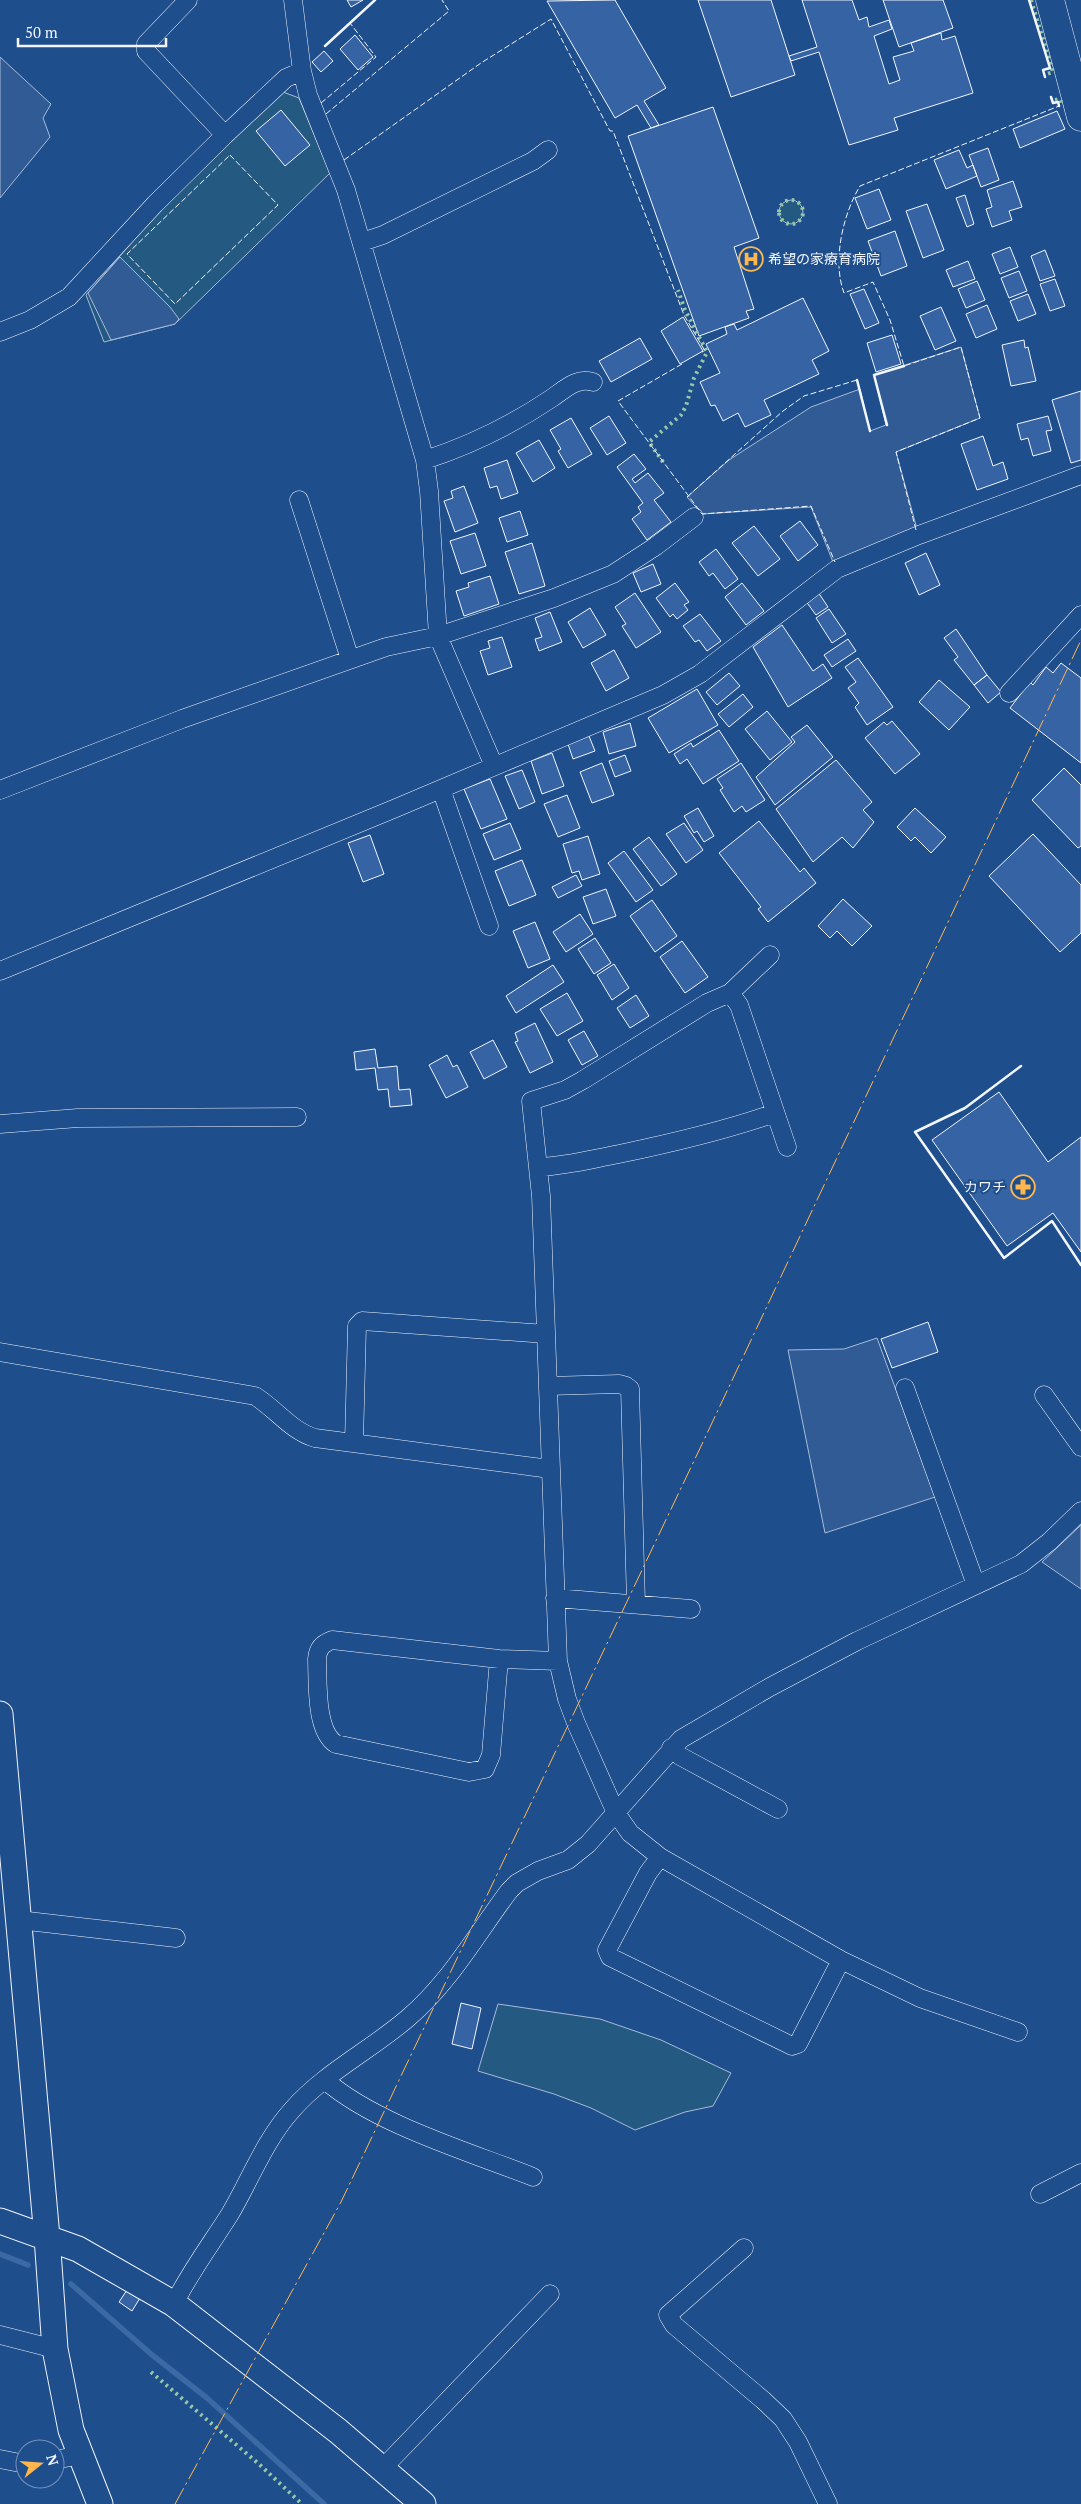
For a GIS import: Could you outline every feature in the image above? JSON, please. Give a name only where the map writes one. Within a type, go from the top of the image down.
[{"type":"main road","points":[[1050,0],[1081,117]]},
{"type":"street","points":[[188,0],[146,44],[146,51],[225,135]]},
{"type":"street","points":[[292,0],[302,71],[308,95],[340,175],[362,242],[425,460],[429,491],[438,636],[494,766]]},
{"type":"street","points":[[0,332],[30,320],[69,297],[155,204],[225,135],[286,78],[302,71]]},
{"type":"street","points":[[362,242],[401,226],[533,161],[548,150]]},
{"type":"street","points":[[425,460],[471,444],[501,430],[576,382],[593,382]]},
{"type":"street","points":[[0,971],[663,695],[687,682],[818,581],[844,566],[919,535],[1081,475]]},
{"type":"street","points":[[299,500],[350,660]]},
{"type":"street","points":[[0,790],[173,723],[386,647],[438,636],[554,598],[613,574],[656,546],[694,517]]},
{"type":"street","points":[[1009,693],[1081,615]]},
{"type":"street","points":[[441,789],[489,926]]},
{"type":"street","points":[[770,955],[730,993],[701,1007],[565,1090],[531,1101],[539,1167],[558,1661],[573,1715],[616,1813],[630,1833],[660,1856],[841,1960],[920,1998],[1018,2032]]},
{"type":"street","points":[[730,993],[739,1005],[787,1147]]},
{"type":"street","points":[[539,1167],[561,1165],[672,1143],[723,1130],[775,1113]]},
{"type":"street","points":[[0,1124],[78,1118],[297,1117]]},
{"type":"street","points":[[354,1442],[356,1326],[362,1321],[546,1334]]},
{"type":"street","points":[[0,1352],[255,1396],[304,1434],[550,1469]]},
{"type":"street","points":[[548,1386],[620,1384],[630,1389],[636,1603]]},
{"type":"street","points":[[905,1388],[976,1585]]},
{"type":"street","points":[[1044,1395],[1081,1447]]},
{"type":"street","points":[[174,2304],[184,2284],[230,2214],[277,2128],[293,2108],[325,2080],[391,2032],[434,1994],[509,1891],[538,1871],[575,1855],[616,1813],[681,1738],[857,1641],[1032,1557],[1081,1511]]},
{"type":"street","points":[[555,1598],[636,1603],[691,1609]]},
{"type":"street","points":[[499,1659],[491,1755],[485,1769],[478,1772],[469,1772],[336,1744],[329,1739],[324,1731],[321,1720],[317,1659],[318,1650],[332,1640],[499,1659],[558,1661]]},
{"type":"street","points":[[0,1714],[47,2237],[55,2349],[64,2404],[80,2455],[100,2504]]},
{"type":"street","points":[[671,1748],[680,1756],[778,1809]]},
{"type":"street","points":[[660,1856],[648,1873],[607,1950],[610,1957],[792,2046],[798,2044],[841,1960]]},
{"type":"street","points":[[19,1920],[176,1938]]},
{"type":"street","points":[[325,2080],[342,2095],[402,2125],[533,2176]]},
{"type":"street","points":[[1040,2194],[1081,2173]]},
{"type":"street","points":[[0,2221],[78,2249],[174,2304],[338,2431],[423,2504]]},
{"type":"street","points":[[744,2248],[668,2315],[674,2325],[783,2419],[798,2442],[828,2504]]},
{"type":"street","points":[[382,2469],[550,2294]]},
{"type":"street","points":[[0,2335],[55,2349]]},
{"type":"street","points":[[65,2458],[80,2455]]},
{"type":"street","points":[[0,2460],[15,2462]]},
{"type":"shaded area","points":[[0,57],[51,104],[43,118],[50,137],[0,198]]},
{"type":"shaded area","points":[[283,92],[299,98],[330,173],[175,324],[104,342],[86,295],[166,203]]},
{"type":"shaded area","points":[[791,200],[800,203],[803,212],[800,221],[791,224],[782,221],[779,212],[782,203]]},
{"type":"shaded area","points":[[120,257],[170,307],[179,319],[175,324],[111,340],[88,293]]},
{"type":"shaded area","points":[[961,347],[980,418],[896,452],[917,529],[833,562],[811,507],[702,514],[687,497],[729,460],[811,407],[860,389],[870,431],[886,425],[874,375]]},
{"type":"shaded area","points":[[877,1338],[935,1497],[825,1533],[788,1350],[844,1349]]},
{"type":"shaded area","points":[[1081,1525],[1081,1589],[1042,1562]]},
{"type":"shaded area","points":[[498,2004],[600,2019],[661,2040],[731,2073],[713,2106],[685,2112],[635,2130],[591,2108],[554,2094],[478,2071]]},
{"type":"building","points":[[347,0],[363,0],[351,7]]},
{"type":"building","points":[[615,0],[666,88],[644,101],[659,125],[651,128],[637,105],[615,118],[547,1]]},
{"type":"building","points":[[698,0],[771,0],[795,75],[731,97]]},
{"type":"building","points":[[802,0],[852,0],[859,20],[867,17],[869,27],[889,20],[892,29],[874,36],[889,84],[900,80],[893,57],[914,51],[911,43],[941,33],[942,40],[955,36],[973,93],[894,118],[898,130],[849,145],[819,52],[791,61],[789,56],[817,47]]},
{"type":"building","points":[[883,0],[943,0],[953,28],[899,47]]},
{"type":"building","points":[[355,35],[373,57],[358,70],[340,49]]},
{"type":"building","points":[[324,51],[333,61],[321,72],[312,62]]},
{"type":"building","points":[[713,107],[759,238],[734,247],[754,309],[746,311],[749,318],[699,336],[628,136]]},
{"type":"building","points":[[281,110],[310,145],[285,166],[256,131]]},
{"type":"building","points":[[1057,111],[1065,129],[1020,148],[1013,129]]},
{"type":"building","points":[[988,148],[999,180],[981,187],[969,155]]},
{"type":"building","points":[[959,150],[967,168],[973,165],[977,176],[946,189],[934,160]]},
{"type":"building","points":[[1013,181],[1022,207],[1009,211],[1012,220],[992,227],[986,209],[992,207],[987,190]]},
{"type":"building","points":[[879,189],[891,220],[867,229],[855,198]]},
{"type":"building","points":[[965,195],[974,224],[967,227],[956,198]]},
{"type":"building","points":[[927,204],[944,250],[923,258],[906,211]]},
{"type":"building","points":[[895,231],[907,266],[881,276],[868,241]]},
{"type":"building","points":[[1010,247],[1018,267],[1000,274],[992,254]]},
{"type":"building","points":[[1045,250],[1055,276],[1040,281],[1031,256]]},
{"type":"building","points":[[968,261],[975,279],[953,287],[946,270]]},
{"type":"building","points":[[1019,271],[1027,291],[1009,298],[1001,278]]},
{"type":"building","points":[[1055,279],[1065,306],[1050,311],[1040,284]]},
{"type":"building","points":[[977,281],[985,300],[966,308],[958,289]]},
{"type":"building","points":[[864,289],[879,323],[865,329],[850,294]]},
{"type":"building","points":[[1028,294],[1036,314],[1018,321],[1010,301]]},
{"type":"building","points":[[803,298],[829,351],[812,360],[819,374],[764,400],[771,415],[745,427],[738,413],[723,421],[715,405],[711,406],[700,382],[720,373],[706,344],[727,334],[725,327],[734,324],[737,330]]},
{"type":"building","points":[[987,305],[997,329],[976,338],[966,314]]},
{"type":"building","points":[[941,307],[956,341],[935,350],[920,316]]},
{"type":"building","points":[[683,317],[703,351],[680,364],[661,331]]},
{"type":"building","points":[[892,335],[901,364],[876,372],[867,343]]},
{"type":"building","points":[[640,338],[652,359],[611,382],[599,361]]},
{"type":"building","points":[[1024,340],[1025,348],[1028,347],[1036,381],[1011,386],[1002,345]]},
{"type":"building","points":[[1081,391],[1081,460],[1071,463],[1052,400]]},
{"type":"building","points":[[609,416],[626,443],[607,455],[590,428]]},
{"type":"building","points":[[1048,416],[1052,430],[1046,431],[1051,451],[1033,456],[1028,438],[1021,440],[1017,424]]},
{"type":"building","points":[[571,418],[592,454],[568,468],[558,451],[561,449],[550,430]]},
{"type":"building","points":[[983,436],[993,466],[1003,462],[1008,479],[977,490],[961,444]]},
{"type":"building","points":[[539,440],[555,468],[533,482],[516,453]]},
{"type":"building","points":[[634,454],[646,469],[632,479],[635,483],[648,473],[664,493],[654,500],[671,522],[647,540],[632,519],[641,512],[638,507],[643,503],[617,467]]},
{"type":"building","points":[[507,460],[518,493],[501,499],[497,486],[490,488],[484,468]]},
{"type":"building","points":[[464,486],[478,523],[455,532],[444,501],[453,498],[451,491]]},
{"type":"building","points":[[520,511],[528,535],[507,542],[499,518]]},
{"type":"building","points":[[800,521],[818,545],[798,561],[780,536]]},
{"type":"building","points":[[754,526],[780,559],[758,576],[732,543]]},
{"type":"building","points":[[475,533],[486,566],[461,574],[450,541]]},
{"type":"building","points":[[532,543],[545,586],[519,594],[505,552]]},
{"type":"building","points":[[716,549],[738,579],[725,589],[713,573],[709,576],[699,562]]},
{"type":"building","points":[[926,553],[940,585],[919,595],[905,563]]},
{"type":"building","points":[[653,564],[661,584],[641,592],[633,573]]},
{"type":"building","points":[[490,576],[499,604],[464,616],[456,591],[469,587],[468,583]]},
{"type":"building","points":[[675,583],[689,602],[684,605],[688,610],[677,619],[673,614],[670,617],[656,598]]},
{"type":"building","points":[[742,583],[764,611],[746,625],[725,597]]},
{"type":"building","points":[[818,592],[828,607],[816,615],[805,600]]},
{"type":"building","points":[[635,593],[661,632],[636,648],[622,626],[626,624],[615,607]]},
{"type":"building","points":[[590,608],[606,635],[583,648],[568,622]]},
{"type":"building","points":[[829,609],[846,634],[832,643],[816,618]]},
{"type":"building","points":[[550,612],[562,642],[539,651],[535,639],[542,637],[535,618]]},
{"type":"building","points":[[700,614],[721,641],[707,651],[699,640],[695,642],[683,626]]},
{"type":"building","points":[[782,625],[813,671],[823,664],[832,678],[788,707],[753,647]]},
{"type":"building","points":[[956,629],[987,675],[974,685],[954,660],[958,657],[944,638]]},
{"type":"building","points":[[502,637],[512,667],[488,675],[480,651],[490,648],[488,641]]},
{"type":"building","points":[[848,639],[856,651],[832,667],[824,655]]},
{"type":"building","points":[[614,650],[629,678],[606,691],[591,663]]},
{"type":"building","points":[[858,658],[893,707],[867,725],[855,707],[859,703],[848,688],[856,682],[845,667]]},
{"type":"building","points":[[1061,663],[1081,678],[1081,763],[1010,708],[1030,682],[1033,685],[1046,667],[1053,673]]},
{"type":"building","points":[[729,673],[740,686],[717,705],[706,692]]},
{"type":"building","points":[[987,675],[1001,692],[988,703],[974,685]]},
{"type":"building","points":[[939,680],[970,707],[949,730],[919,702]]},
{"type":"building","points":[[697,689],[718,725],[669,753],[648,718]]},
{"type":"building","points":[[743,694],[753,707],[729,727],[718,714]]},
{"type":"building","points":[[767,711],[792,742],[770,760],[745,729]]},
{"type":"building","points":[[892,721],[920,754],[895,774],[865,738],[884,722],[887,725]]},
{"type":"building","points":[[630,723],[636,746],[609,754],[603,732]]},
{"type":"building","points":[[807,725],[833,757],[775,805],[756,777],[795,742],[791,737]]},
{"type":"building","points":[[719,730],[739,761],[703,784],[687,759],[680,764],[674,754],[691,743],[693,747]]},
{"type":"building","points":[[589,736],[595,751],[573,759],[568,744]]},
{"type":"building","points":[[552,753],[564,786],[542,794],[531,761]]},
{"type":"building","points":[[625,755],[631,771],[615,777],[609,761]]},
{"type":"building","points":[[836,760],[872,802],[863,810],[874,822],[853,848],[842,837],[813,862],[776,809]]},
{"type":"building","points":[[602,763],[614,795],[592,803],[580,772]]},
{"type":"building","points":[[741,763],[765,800],[746,812],[742,806],[734,812],[720,790],[723,788],[717,779]]},
{"type":"building","points":[[1064,768],[1081,785],[1081,846],[1078,848],[1032,800]]},
{"type":"building","points":[[522,770],[535,802],[519,809],[505,776]]},
{"type":"building","points":[[490,779],[507,819],[481,829],[464,789]]},
{"type":"building","points":[[567,795],[580,828],[558,837],[544,804]]},
{"type":"building","points":[[698,808],[714,836],[704,842],[697,831],[694,833],[684,816]]},
{"type":"building","points":[[915,808],[946,837],[931,853],[915,837],[911,841],[897,827]]},
{"type":"building","points":[[759,821],[800,872],[804,868],[816,883],[768,922],[758,909],[761,907],[719,853]]},
{"type":"building","points":[[510,823],[521,849],[494,860],[483,834]]},
{"type":"building","points":[[684,823],[703,850],[686,863],[666,834]]},
{"type":"building","points":[[1033,834],[1081,885],[1081,933],[1060,952],[989,876]]},
{"type":"building","points":[[370,835],[384,874],[363,882],[348,843]]},
{"type":"building","points":[[588,836],[600,874],[582,880],[579,871],[572,873],[563,844]]},
{"type":"building","points":[[649,837],[677,874],[661,886],[633,849]]},
{"type":"building","points":[[624,851],[653,890],[636,902],[608,863]]},
{"type":"building","points":[[522,860],[536,895],[509,906],[495,871]]},
{"type":"building","points":[[576,875],[582,886],[558,898],[552,887]]},
{"type":"building","points":[[606,889],[616,916],[593,924],[583,897]]},
{"type":"building","points":[[843,899],[872,926],[852,946],[837,931],[830,938],[818,926]]},
{"type":"building","points":[[652,900],[677,936],[655,952],[630,916]]},
{"type":"building","points":[[580,914],[593,934],[566,952],[553,932]]},
{"type":"building","points":[[535,922],[550,959],[528,968],[513,931]]},
{"type":"building","points":[[595,938],[611,963],[594,974],[578,949]]},
{"type":"building","points":[[682,941],[708,977],[685,993],[660,957]]},
{"type":"building","points":[[614,964],[629,988],[612,1000],[597,975]]},
{"type":"building","points":[[553,965],[564,982],[516,1013],[506,996]]},
{"type":"building","points":[[567,993],[583,1021],[557,1036],[540,1009]]},
{"type":"building","points":[[636,995],[649,1016],[630,1028],[617,1008]]},
{"type":"building","points":[[535,1023],[553,1062],[530,1073],[515,1042],[518,1041],[515,1033]]},
{"type":"building","points":[[584,1031],[598,1056],[582,1065],[568,1040]]},
{"type":"building","points":[[493,1040],[507,1067],[484,1079],[470,1052]]},
{"type":"building","points":[[375,1049],[378,1068],[397,1066],[399,1090],[410,1089],[412,1105],[390,1107],[388,1089],[378,1090],[375,1068],[356,1070],[354,1052]]},
{"type":"building","points":[[447,1055],[453,1067],[457,1065],[468,1087],[446,1098],[429,1065]]},
{"type":"building","name":"カワチ","points":[[999,1092],[1048,1162],[1081,1137],[1081,1252],[1053,1213],[1007,1246],[932,1140]]},
{"type":"building","points":[[928,1322],[938,1352],[892,1368],[881,1339]]},
{"type":"building","points":[[461,2003],[481,2008],[472,2049],[452,2044]]},
{"type":"building","points":[[127,2290],[140,2298],[132,2311],[119,2302]]},
{"type":"waterway","points":[[0,2254],[28,2265]]},
{"type":"waterway","points":[[71,2284],[151,2354],[207,2398],[324,2504]]},
{"type":"hedge","points":[[1031,0],[1053,72],[1047,74]]},
{"type":"hedge","points":[[1055,100],[1060,99],[1062,105]]},
{"type":"hedge","points":[[791,200],[800,203],[803,212],[800,221],[791,224],[782,221],[779,212],[782,203],[791,200]]},
{"type":"hedge","points":[[663,462],[649,442],[681,415],[686,406],[694,378],[707,352],[685,310],[678,290]]},
{"type":"hedge","points":[[151,2372],[260,2465],[302,2504]]},
{"type":"fence","points":[[326,114],[449,11],[442,0]]},
{"type":"fence","points":[[344,160],[481,63],[551,19],[610,131],[613,131],[684,315],[705,351],[702,352]]},
{"type":"fence","points":[[321,103],[376,57],[350,23]]},
{"type":"fence","points":[[916,530],[896,452],[980,418],[961,347],[904,366],[890,320],[873,282],[844,293],[839,267],[839,252],[844,224],[860,186],[1059,106]]},
{"type":"fence","points":[[230,155],[278,205],[175,304],[127,254],[230,155]]},
{"type":"fence","points":[[682,364],[618,401],[702,514],[811,506],[835,562]]},
{"type":"fence","points":[[687,497],[783,411],[804,396],[857,380]]},
{"type":"wall","points":[[325,46],[375,0]]},
{"type":"wall","points":[[1029,0],[1050,68],[1043,70],[1045,77]]},
{"type":"wall","points":[[1051,97],[1053,103],[1058,102],[1059,106]]},
{"type":"wall","points":[[887,425],[874,375],[904,366]]},
{"type":"wall","points":[[857,380],[870,431]]},
{"type":"wall","points":[[1021,1066],[965,1108],[915,1132],[1004,1258],[1052,1221],[1081,1265]]},
{"type":"power","points":[[175,2504],[341,2202],[703,1442],[1081,640]]},
{"type":"place","name":"希望の家療育病院","points":[[751,259]]},
{"type":"place","name":"カワチ","points":[[1023,1187]]}]
